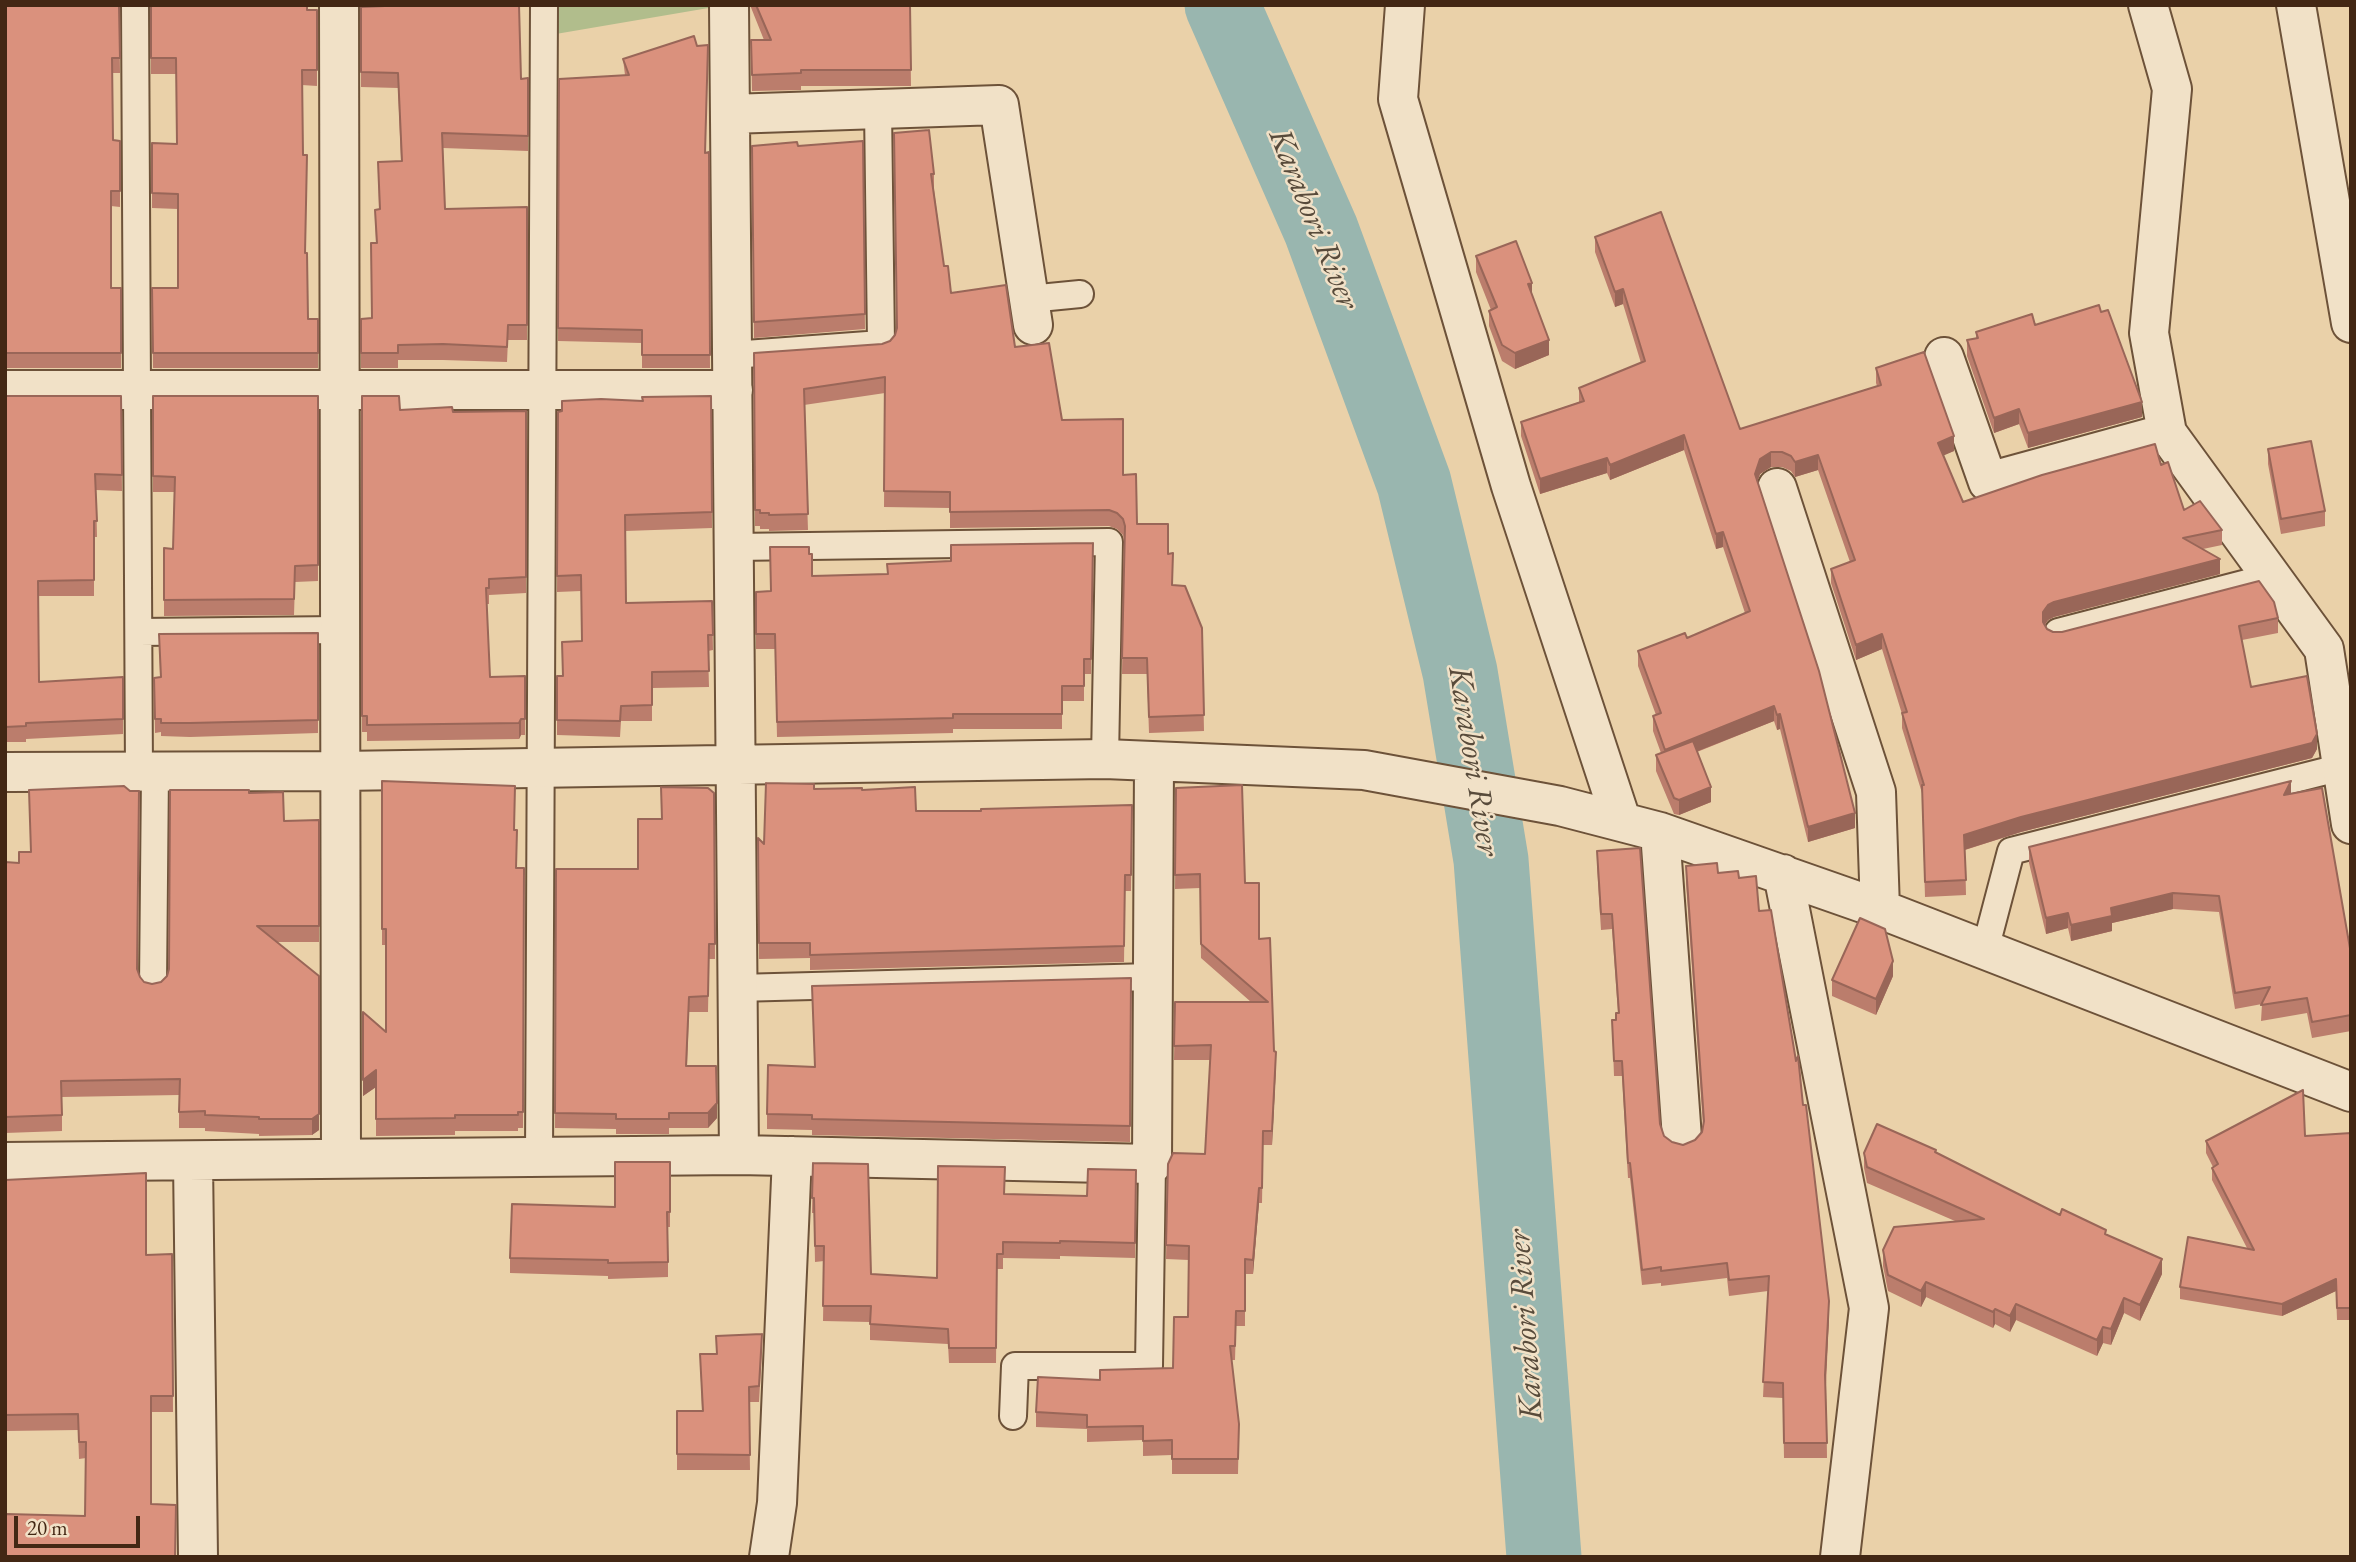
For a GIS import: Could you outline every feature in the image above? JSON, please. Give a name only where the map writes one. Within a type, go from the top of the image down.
[{"type":"street","points":[[339,5],[341,1158]]},
{"type":"street","points":[[729,5],[739,1155]]},
{"type":"street","points":[[1405,5],[1398,99],[1511,486],[1621,820]]},
{"type":"street","points":[[2148,5],[2172,89],[2149,333],[2167,433],[2270,577],[2337,645],[2342,767],[2351,824]]},
{"type":"street","points":[[2297,5],[2351,323]]},
{"type":"street","points":[[730,114],[999,105],[1031,312]]},
{"type":"street","points":[[1944,358],[1988,482],[2167,433]]},
{"type":"street","points":[[5,390],[542,390],[732,372]]},
{"type":"street","points":[[1777,488],[1876,792],[1880,909]]},
{"type":"street","points":[[5,772],[341,771],[1105,759],[1364,770],[1560,806],[1660,832],[1880,909],[2351,1092]]},
{"type":"street","points":[[5,1162],[739,1155],[1152,1164],[1154,762]]},
{"type":"street","points":[[1660,832],[1682,1138]]},
{"type":"street","points":[[1783,874],[1869,1308],[1840,1557]]},
{"type":"street","points":[[769,1557],[777,1503],[792,1156]]},
{"type":"street","points":[[193,1161],[198,1557]]},
{"type":"lane","points":[[135,5],[139,632],[147,772],[153,985]]},
{"type":"lane","points":[[539,1157],[544,5]]},
{"type":"lane","points":[[732,372],[881,344],[877,108]]},
{"type":"lane","points":[[1031,312],[1080,294]]},
{"type":"lane","points":[[734,547],[1109,542],[1105,759]]},
{"type":"lane","points":[[2057,632],[2270,577]]},
{"type":"lane","points":[[139,632],[340,630]]},
{"type":"lane","points":[[1985,950],[2011,851],[2342,767]]},
{"type":"lane","points":[[737,988],[1152,977]]},
{"type":"lane","points":[[1013,1416],[1015,1366],[1149,1366],[1152,1164]]},
{"type":"green space","points":[[544,5],[726,5],[544,36]]},
{"type":"building","points":[[5,5],[119,5],[120,58],[112,58],[113,140],[120,141],[120,191],[111,191],[111,288],[121,288],[121,353],[5,353]]},
{"type":"building","points":[[151,5],[307,5],[307,10],[317,10],[317,70],[302,70],[303,155],[307,155],[305,253],[308,319],[318,319],[318,353],[153,353],[152,288],[178,288],[178,194],[152,193],[152,143],[177,144],[176,58],[151,58]]},
{"type":"building","points":[[519,5],[521,79],[528,78],[528,136],[442,133],[445,209],[527,207],[527,325],[508,325],[507,347],[398,345],[398,353],[361,353],[361,319],[372,318],[371,243],[377,243],[375,210],[380,209],[378,162],[402,161],[398,73],[361,72],[361,7]]},
{"type":"building","points":[[756,5],[910,5],[911,70],[801,70],[801,73],[752,75],[751,40],[771,40]]},
{"type":"building","points":[[694,36],[697,46],[708,45],[705,153],[709,152],[710,355],[642,355],[642,330],[558,328],[559,79],[629,75],[623,59]]},
{"type":"building","points":[[929,130],[934,174],[931,174],[944,266],[948,266],[951,293],[1006,285],[1015,347],[1049,343],[1062,420],[1123,419],[1123,475],[1136,474],[1137,524],[1168,524],[1168,554],[1173,553],[1172,585],[1185,586],[1202,628],[1204,715],[1149,717],[1147,658],[1122,658],[1125,526],[1117,513],[1109,510],[950,512],[950,492],[884,491],[885,377],[804,389],[808,514],[769,515],[755,510],[754,353],[882,344],[895,335],[894,133]]},
{"type":"building","points":[[863,141],[865,314],[754,322],[752,146]]},
{"type":"building","points":[[1661,212],[1740,429],[1881,385],[1876,368],[1924,352],[1954,436],[1938,443],[1963,502],[2042,475],[2155,444],[2161,465],[2168,462],[2184,510],[2200,501],[2222,530],[2183,538],[2220,559],[2054,602],[2043,612],[2043,622],[2047,629],[2062,632],[2259,581],[2274,602],[2278,618],[2239,626],[2251,687],[2307,676],[2317,734],[2312,743],[2021,817],[1964,835],[1966,880],[1925,882],[1924,785],[1902,713],[1907,712],[1882,634],[1856,645],[1831,569],[1855,560],[1818,455],[1795,462],[1791,456],[1782,452],[1771,452],[1760,459],[1755,474],[1819,671],[1855,813],[1808,827],[1780,714],[1777,715],[1774,706],[1665,750],[1653,716],[1661,713],[1638,651],[1685,633],[1687,638],[1750,611],[1723,532],[1716,534],[1684,435],[1610,465],[1607,458],[1540,479],[1521,422],[1584,401],[1579,388],[1645,361],[1623,289],[1615,292],[1595,237]]},
{"type":"building","points":[[1516,241],[1532,283],[1528,284],[1549,340],[1515,353],[1502,345],[1489,311],[1497,307],[1476,256]]},
{"type":"building","points":[[2099,305],[2101,312],[2108,310],[2142,402],[2028,433],[2019,409],[1994,418],[1967,340],[1978,338],[1976,332],[2032,314],[2035,325]]},
{"type":"building","points":[[5,396],[121,396],[122,475],[95,474],[97,521],[94,521],[94,580],[38,581],[39,682],[123,677],[123,719],[26,723],[26,726],[5,727]]},
{"type":"building","points":[[153,396],[318,396],[318,565],[295,566],[294,599],[164,600],[164,548],[173,549],[175,477],[153,476]]},
{"type":"building","points":[[362,396],[399,396],[400,410],[452,407],[453,412],[526,411],[526,577],[489,579],[489,588],[486,588],[490,677],[525,676],[525,719],[521,719],[519,723],[367,725],[367,716],[362,716]]},
{"type":"building","points":[[711,396],[712,512],[625,515],[626,603],[712,601],[713,635],[708,635],[709,671],[652,672],[652,705],[621,706],[620,721],[557,720],[557,676],[563,676],[562,642],[582,641],[581,575],[557,576],[558,412],[562,411],[562,401],[643,401],[642,397]]},
{"type":"building","points":[[2311,441],[2325,511],[2281,519],[2268,449]]},
{"type":"building","points":[[1093,543],[1091,659],[1084,659],[1084,686],[1062,686],[1062,714],[953,714],[953,718],[777,722],[775,634],[756,634],[756,592],[771,591],[770,547],[809,547],[809,554],[812,554],[812,576],[888,574],[887,564],[951,561],[951,545]]},
{"type":"building","points":[[318,633],[318,720],[161,723],[161,719],[155,719],[154,678],[161,677],[159,634]]},
{"type":"building","points":[[1693,741],[1711,787],[1679,800],[1674,798],[1656,755]]},
{"type":"building","points":[[382,781],[515,786],[516,868],[524,868],[523,1112],[518,1112],[518,1115],[376,1119],[376,1070],[363,1080],[363,1012],[386,1032],[386,929],[382,929]]},
{"type":"building","points":[[2291,781],[2284,795],[2322,788],[2351,954],[2351,1015],[2312,1022],[2307,998],[2261,1005],[2270,987],[2235,993],[2219,896],[2173,893],[2111,908],[2112,916],[2071,925],[2068,913],[2046,918],[2029,847]]},
{"type":"building","points":[[766,783],[814,784],[814,789],[915,787],[916,811],[1132,805],[1131,875],[1125,875],[1124,946],[810,955],[810,943],[759,943],[758,838],[764,844]]},
{"type":"building","points":[[1242,785],[1245,883],[1259,883],[1259,939],[1270,938],[1276,1052],[1272,1131],[1263,1131],[1262,1188],[1259,1188],[1253,1260],[1245,1259],[1245,1311],[1236,1311],[1235,1346],[1230,1346],[1239,1424],[1238,1459],[1172,1459],[1172,1440],[1143,1441],[1143,1426],[1087,1427],[1087,1415],[1036,1412],[1038,1377],[1100,1380],[1100,1370],[1173,1368],[1174,1317],[1188,1317],[1189,1246],[1166,1245],[1168,1164],[1173,1153],[1205,1154],[1211,1045],[1174,1046],[1175,1002],[1268,1002],[1201,944],[1200,874],[1175,875],[1176,788]]},
{"type":"building","points":[[124,786],[130,791],[139,791],[137,969],[144,982],[152,984],[161,982],[169,969],[170,790],[283,792],[284,821],[319,820],[319,926],[257,926],[319,976],[319,1114],[312,1119],[259,1119],[205,1115],[205,1111],[179,1112],[180,1079],[61,1081],[62,1115],[5,1117],[5,862],[19,863],[19,852],[31,852],[29,790]]},
{"type":"building","points":[[661,787],[708,788],[714,793],[715,944],[709,944],[708,996],[689,997],[686,1066],[716,1066],[717,1103],[708,1113],[669,1113],[669,1119],[616,1119],[616,1114],[555,1113],[556,869],[638,869],[638,819],[662,819]]},
{"type":"building","points":[[1640,848],[1660,1124],[1664,1136],[1672,1142],[1683,1145],[1695,1140],[1702,1132],[1704,1121],[1686,866],[1717,863],[1718,873],[1738,871],[1739,878],[1756,876],[1759,911],[1771,910],[1796,1061],[1798,1056],[1803,1105],[1806,1105],[1829,1301],[1825,1375],[1827,1443],[1784,1443],[1783,1383],[1763,1382],[1769,1276],[1729,1280],[1727,1263],[1661,1271],[1661,1267],[1642,1270],[1628,1163],[1622,1061],[1614,1061],[1612,1020],[1616,1020],[1616,1013],[1619,1013],[1612,914],[1601,914],[1597,851]]},
{"type":"building","points":[[1860,918],[1885,929],[1893,961],[1876,999],[1832,980]]},
{"type":"building","points":[[1131,978],[1130,1126],[812,1119],[812,1115],[767,1114],[768,1065],[815,1067],[812,986]]},
{"type":"building","points":[[2303,1090],[2305,1136],[2351,1133],[2351,1308],[2337,1308],[2336,1279],[2282,1304],[2180,1287],[2188,1237],[2254,1250],[2212,1168],[2218,1164],[2206,1141]]},
{"type":"building","points":[[1877,1124],[1936,1150],[1935,1152],[2060,1215],[2062,1209],[2106,1230],[2105,1234],[2162,1259],[2140,1305],[2124,1298],[2111,1329],[2103,1327],[2097,1340],[2016,1304],[2010,1316],[1995,1309],[1993,1312],[1926,1282],[1921,1291],[1888,1275],[1883,1250],[1894,1227],[1984,1219],[1867,1167],[1864,1153]]},
{"type":"building","points":[[615,1162],[670,1162],[668,1262],[608,1263],[608,1260],[510,1258],[512,1204],[615,1207]]},
{"type":"building","points":[[813,1163],[868,1164],[871,1274],[937,1278],[938,1166],[1005,1167],[1004,1194],[1087,1196],[1088,1169],[1136,1170],[1135,1243],[1003,1242],[1003,1254],[997,1254],[996,1348],[949,1348],[948,1329],[870,1324],[871,1306],[823,1306],[824,1246],[815,1246]]},
{"type":"building","points":[[146,1173],[146,1255],[172,1254],[173,1396],[151,1396],[151,1504],[176,1505],[175,1557],[5,1557],[6,1514],[85,1516],[86,1442],[79,1442],[78,1414],[5,1415],[5,1180]]},
{"type":"building","points":[[762,1334],[759,1386],[749,1387],[750,1455],[677,1454],[677,1411],[703,1411],[700,1354],[717,1354],[716,1336]]},
{"type":"waterway","name":"Karabori River","points":[[1222,5],[1321,230],[1414,483],[1460,672],[1491,860],[1544,1557]]}]
